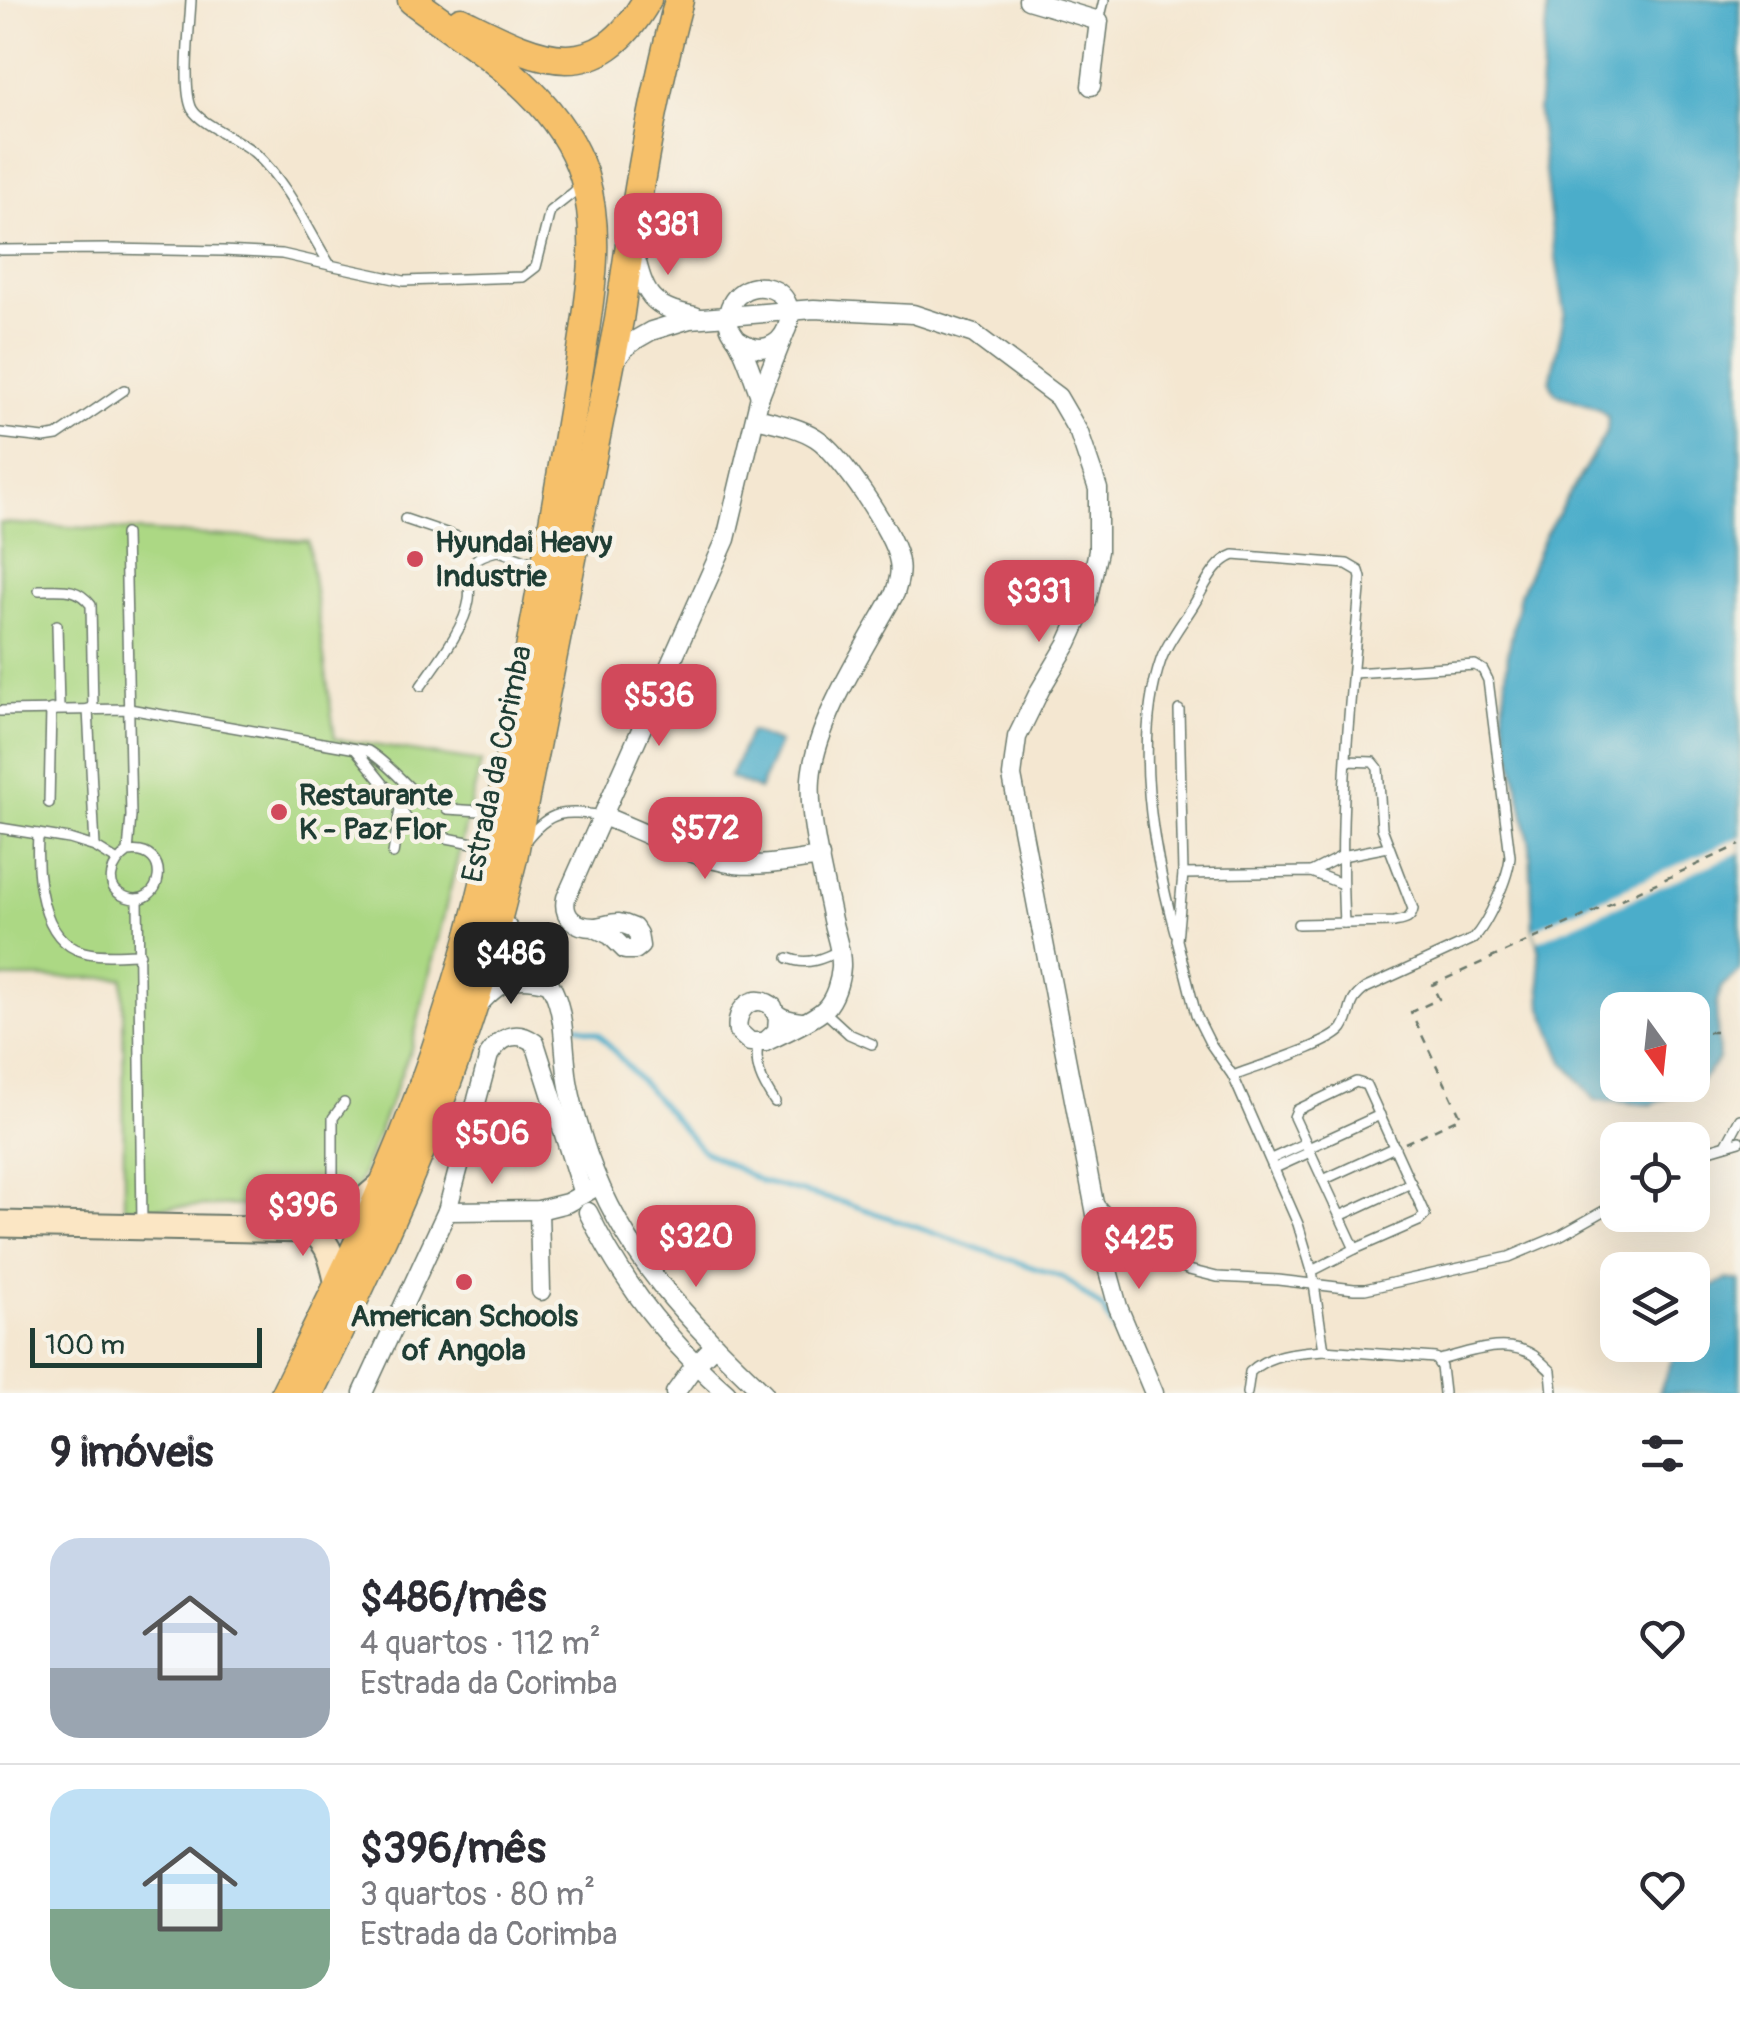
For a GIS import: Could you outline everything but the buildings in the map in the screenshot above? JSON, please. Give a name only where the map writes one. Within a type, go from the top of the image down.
[{"type":"main road","name":"Estrada da Corimba","points":[[310,1393],[406,1181],[470,1015],[498,916],[500,812],[592,291],[593,233],[584,176],[562,130],[536,96],[510,73],[412,0]]},
{"type":"main road","points":[[419,0],[532,54],[566,59],[581,58],[617,40],[647,0]]},
{"type":"main road","name":"Estrada da Corimba","points":[[286,1393],[384,1184],[450,1007],[481,899],[502,852],[570,573],[619,320],[660,68],[678,0]]},
{"type":"street","points":[[1028,0],[1100,21],[1091,86]]},
{"type":"street","points":[[630,239],[639,273],[652,300],[671,311],[706,318]]},
{"type":"street","points":[[592,927],[574,922],[564,908],[726,539],[760,396],[790,320],[789,310],[776,292],[761,286],[738,294],[728,316],[760,396]]},
{"type":"street","points":[[607,371],[637,338],[676,323],[789,310],[913,314],[974,334],[1058,397],[1080,434],[1098,489],[1098,551],[1087,601],[1017,737],[1012,776],[1104,1256],[1118,1306],[1154,1393]]},
{"type":"street","points":[[737,340],[762,348],[784,335]]},
{"type":"street","points":[[756,418],[814,436],[832,450],[885,527],[899,560],[900,577],[836,700],[815,755],[811,779],[811,805],[840,950],[835,994],[824,1010],[762,1043]]},
{"type":"street","points":[[603,816],[734,864],[820,858]]},
{"type":"street","points":[[498,916],[556,997],[569,1086],[588,1154],[607,1249],[642,1301],[695,1366],[726,1393]]},
{"type":"street","points":[[470,1015],[489,992],[509,980],[530,978],[549,984]]},
{"type":"street","points":[[778,1016],[777,1031],[772,1039],[762,1043],[742,1037],[738,1031],[738,1016],[751,1002],[769,1004],[778,1016],[802,1022]]},
{"type":"street","points":[[364,1393],[447,1211],[489,1055],[510,1036],[535,1043],[595,1198],[690,1320],[764,1393]]},
{"type":"street","points":[[272,1228],[292,1221],[332,1220],[357,1207],[384,1184]]},
{"type":"street","points":[[447,1211],[539,1210],[595,1198]]},
{"type":"street","points":[[539,1210],[541,1291]]},
{"type":"street","points":[[0,1224],[309,1230],[328,1244],[338,1284]]},
{"type":"street","points":[[676,1393],[715,1346]]},
{"type":"lane","points":[[191,0],[191,108],[250,148],[283,183],[330,265]]},
{"type":"lane","points":[[1100,21],[1104,0]]},
{"type":"lane","points":[[0,250],[282,254],[404,281],[522,277],[536,268],[550,211],[574,192],[584,176]]},
{"type":"lane","points":[[0,433],[57,436],[124,390]]},
{"type":"lane","points":[[405,519],[546,566]]},
{"type":"lane","points":[[126,534],[131,816],[128,852]]},
{"type":"lane","points":[[421,686],[469,604],[469,573],[474,561],[497,551]]},
{"type":"lane","points":[[1324,1350],[1312,1271],[1298,1224],[1233,1076],[1196,1016],[1157,859],[1151,817],[1148,775],[1152,695],[1162,657],[1218,565],[1234,555],[1347,564],[1355,567],[1362,578],[1342,856],[1344,923]]},
{"type":"lane","points":[[39,590],[82,594],[90,605],[96,847]]},
{"type":"lane","points":[[49,803],[56,625]]},
{"type":"lane","points":[[1233,1076],[1327,1041],[1343,1028],[1354,996],[1474,939],[1510,867],[1488,680],[1483,670],[1475,665],[1353,673]]},
{"type":"lane","points":[[0,711],[129,709],[368,752],[380,758],[428,804]]},
{"type":"lane","points":[[1176,940],[1183,874],[1179,710]]},
{"type":"lane","points":[[356,750],[407,819],[422,832]]},
{"type":"lane","points":[[1298,924],[1394,922],[1411,916],[1413,909],[1382,828],[1378,768],[1373,762],[1348,761]]},
{"type":"lane","points":[[447,809],[500,812]]},
{"type":"lane","points":[[393,854],[400,810]]},
{"type":"lane","points":[[442,837],[502,852],[556,813],[603,816]]},
{"type":"lane","points":[[0,828],[69,839],[96,847],[116,860]]},
{"type":"lane","points":[[38,834],[40,894],[46,913],[70,948],[87,954],[140,954]]},
{"type":"lane","points":[[1311,872],[1342,856],[1388,847]]},
{"type":"lane","points":[[128,852],[150,856],[158,870],[159,878],[152,892],[138,899],[127,898],[112,882],[116,860],[128,852]]},
{"type":"lane","points":[[1183,874],[1311,872],[1342,884]]},
{"type":"lane","points":[[138,899],[142,1225]]},
{"type":"lane","points":[[788,958],[814,961],[840,950]]},
{"type":"lane","points":[[824,1010],[849,1034],[872,1044]]},
{"type":"lane","points":[[762,1043],[756,1057],[758,1070],[775,1102]]},
{"type":"lane","points":[[1312,1271],[1356,1250],[1423,1218],[1424,1211],[1366,1085],[1356,1082],[1297,1110],[1294,1117],[1356,1250]]},
{"type":"lane","points":[[332,1220],[333,1118],[344,1103]]},
{"type":"lane","points":[[1273,1164],[1380,1115]]},
{"type":"lane","points":[[1728,1143],[1740,1119]]},
{"type":"lane","points":[[1710,1151],[1740,1141]]},
{"type":"lane","points":[[1323,1180],[1395,1147]]},
{"type":"lane","points":[[1340,1216],[1411,1183]]},
{"type":"lane","points":[[1094,1200],[1136,1245],[1189,1270],[1365,1289],[1509,1258],[1561,1236],[1600,1213]]},
{"type":"lane","points":[[1247,1393],[1250,1372],[1280,1356],[1324,1350],[1428,1356],[1439,1360],[1492,1346],[1531,1353],[1551,1370],[1553,1393]]},
{"type":"lane","points":[[1439,1360],[1444,1393]]},
{"type":"path","points":[[1395,1147],[1460,1117],[1411,1012],[1440,999],[1432,984],[1740,845]]},
{"type":"path","points":[[1710,1032],[1718,1032]]},
{"type":"green space","points":[[0,523],[308,541],[335,739],[481,762],[412,1046],[351,1203],[124,1208],[123,978],[0,978]]},
{"type":"water","points":[[1548,0],[1740,0],[1740,972],[1722,986],[1716,1004],[1719,1059],[1710,1070],[1710,992],[1600,992],[1600,1100],[1595,1100],[1564,1062],[1542,1008],[1538,942],[1533,929],[1530,845],[1503,714],[1508,653],[1520,594],[1546,533],[1607,431],[1608,417],[1599,409],[1555,393],[1550,382],[1565,312],[1538,112]]},
{"type":"water","points":[[750,731],[779,743],[759,790],[730,777]]},
{"type":"water","points":[[1726,1279],[1740,1281],[1740,1393],[1659,1393],[1671,1362],[1710,1362],[1710,1289]]},
{"type":"pier","points":[[1740,837],[1740,852],[1538,941],[1533,929]]},
{"type":"waterway","points":[[578,1026],[599,1034],[702,1150],[762,1182],[849,1204],[1064,1278],[1103,1309],[1134,1366]]},
{"type":"place","name":"Hyundai Heavy Industrie","points":[[415,559]]},
{"type":"place","name":"Restaurante K - Paz Flor","points":[[279,812]]},
{"type":"place","name":"American Schools of Angola","points":[[464,1282]]}]
